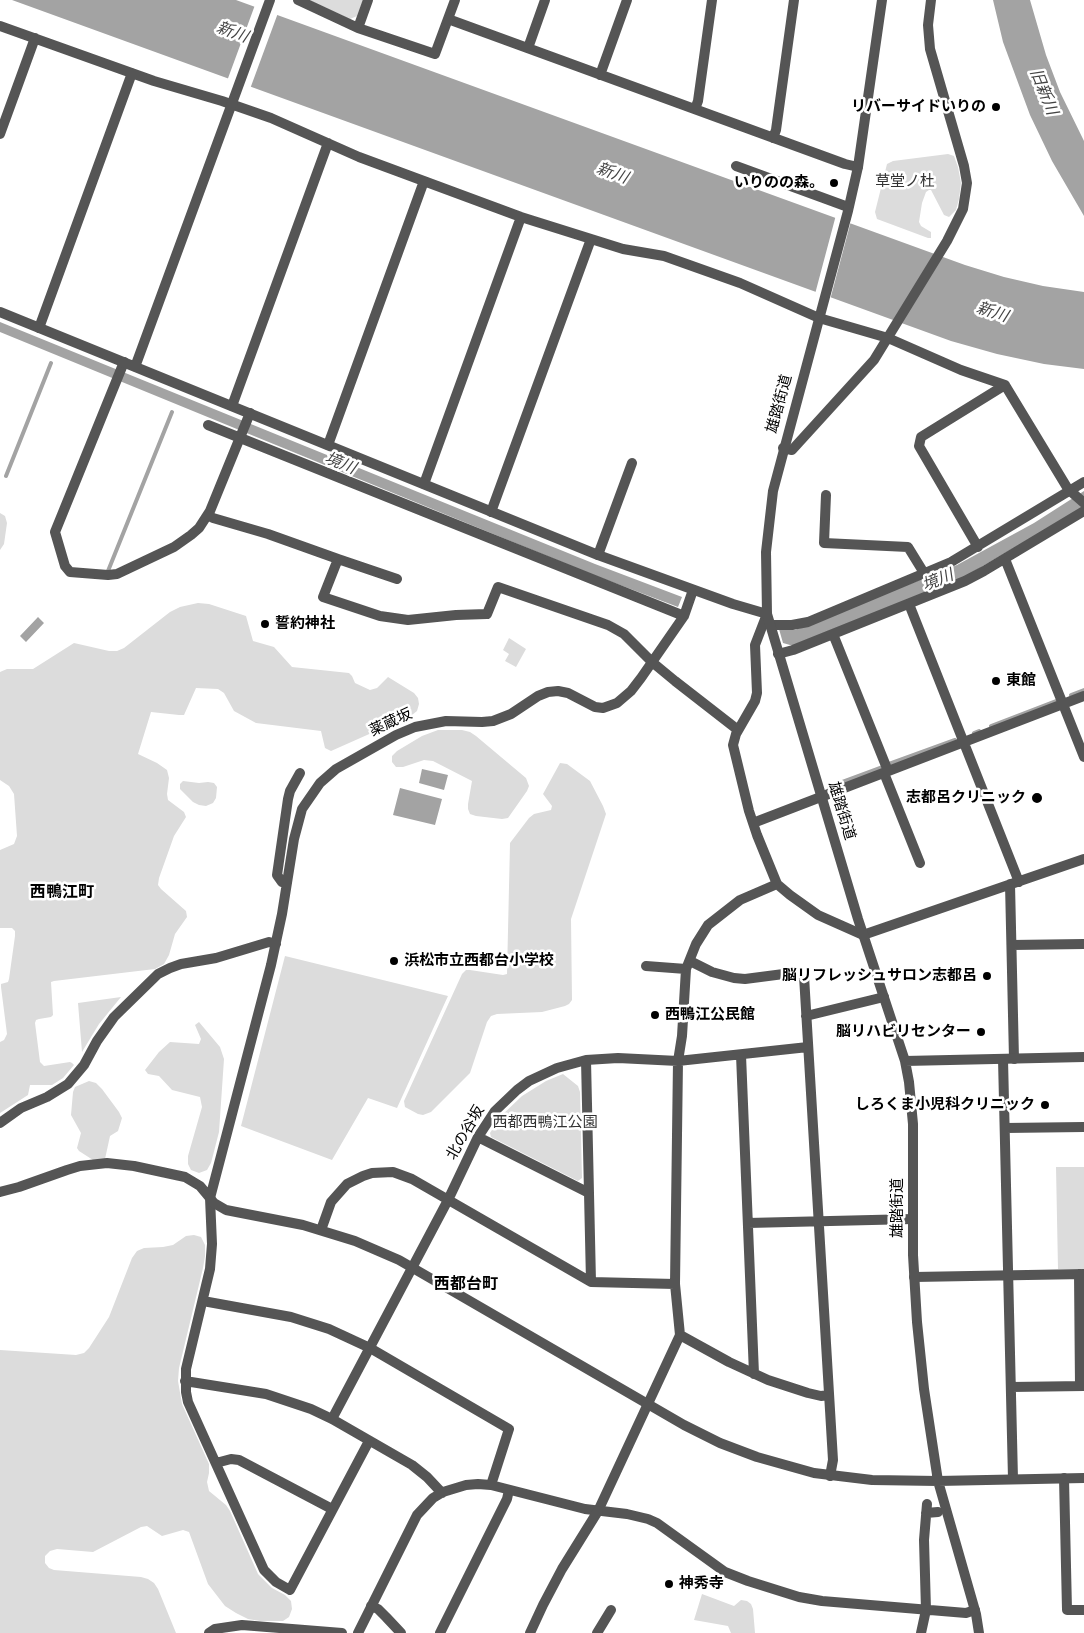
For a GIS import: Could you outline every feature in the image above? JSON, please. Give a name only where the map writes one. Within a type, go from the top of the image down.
[{"type":"street","points":[[298,0],[358,28],[436,54],[455,0]]},
{"type":"street","points":[[358,28],[368,0]]},
{"type":"street","points":[[528,48],[545,0]]},
{"type":"street","points":[[600,75],[627,0]]},
{"type":"street","points":[[695,109],[698,101],[712,0]]},
{"type":"street","points":[[773,138],[776,130],[794,0]]},
{"type":"street","name":"雄踏街道","points":[[882,0],[858,166],[773,491],[767,531],[767,614],[820,796],[863,935],[905,1061],[913,1124],[914,1277],[923,1382],[938,1481],[975,1610],[979,1633]]},
{"type":"street","points":[[784,448],[792,450],[867,368],[890,335],[960,217],[967,183],[964,166],[930,49],[928,25],[931,0]]},
{"type":"street","points":[[135,367],[269,1]]},
{"type":"street","points":[[448,19],[845,164],[858,166]]},
{"type":"street","points":[[0,26],[132,73],[233,99],[359,157],[521,218],[623,249],[664,256],[820,313],[890,335],[961,370],[1005,386],[1071,492],[1084,503]]},
{"type":"street","points":[[0,134],[35,38]]},
{"type":"street","points":[[40,328],[132,73]]},
{"type":"street","points":[[232,406],[328,143]]},
{"type":"street","points":[[736,166],[848,209]]},
{"type":"street","points":[[328,445],[424,181]]},
{"type":"street","points":[[424,484],[521,218]]},
{"type":"street","points":[[491,512],[591,239]]},
{"type":"street","points":[[0,313],[40,328],[122,366],[135,367],[232,406],[248,417],[328,445],[598,555],[733,604],[767,614],[755,645],[757,693],[755,701],[734,739],[734,750],[753,823],[777,884],[790,896],[818,914],[863,935],[1084,859]]},
{"type":"street","points":[[122,366],[55,532],[67,570],[74,573],[117,574],[183,541],[199,528],[208,515],[248,417]]},
{"type":"street","points":[[978,547],[919,446],[921,437],[1005,386]]},
{"type":"street","points":[[208,424],[241,435],[684,616]]},
{"type":"street","points":[[598,555],[632,463]]},
{"type":"street","points":[[770,626],[808,622],[951,562],[1071,492],[1084,482]]},
{"type":"street","points":[[826,495],[824,542],[908,547],[924,574]]},
{"type":"street","points":[[778,654],[793,650],[965,581],[1084,511]]},
{"type":"street","points":[[208,515],[397,579]]},
{"type":"street","points":[[1005,558],[1084,757]]},
{"type":"street","points":[[338,559],[323,597],[389,618],[408,620],[456,614],[487,614],[498,587],[616,629],[652,662],[738,730]]},
{"type":"street","name":"薬蔵坂","points":[[185,1381],[186,1369],[212,1257],[210,1198],[276,944],[294,839],[302,809],[316,787],[336,769],[396,735],[415,727],[446,721],[492,721],[511,714],[538,696],[548,692],[568,693],[595,707],[610,706],[624,699],[684,616],[693,590]]},
{"type":"street","points":[[909,604],[964,743],[1015,883],[1012,945],[1014,1059]]},
{"type":"street","points":[[833,634],[920,863]]},
{"type":"street","points":[[753,823],[1084,696]]},
{"type":"street","points":[[287,882],[282,882],[278,875],[288,798],[293,784],[300,773]]},
{"type":"street","points":[[530,1633],[559,1574],[598,1511],[680,1335],[675,1284],[678,1061],[688,965],[696,944],[708,925],[740,900],[777,884]]},
{"type":"street","points":[[0,1123],[21,1108],[47,1097],[68,1084],[84,1065],[97,1041],[114,1017],[158,974],[181,964],[216,958],[269,942],[276,944]]},
{"type":"street","points":[[1012,945],[1084,944]]},
{"type":"street","points":[[646,966],[688,965],[734,978],[745,979],[799,972],[804,976],[833,1460],[830,1476]]},
{"type":"street","points":[[806,1016],[884,997]]},
{"type":"street","name":"北の谷坂","points":[[332,1419],[448,1200],[478,1136],[495,1111],[523,1086],[556,1068],[586,1060],[618,1058],[678,1061],[808,1047]]},
{"type":"street","points":[[741,1054],[754,1374]]},
{"type":"street","points":[[905,1061],[1084,1058]]},
{"type":"street","points":[[1003,1059],[1012,1479]]},
{"type":"street","points":[[586,1060],[591,1282]]},
{"type":"street","points":[[1005,1128],[1084,1127]]},
{"type":"street","points":[[478,1136],[589,1193]]},
{"type":"street","points":[[0,1192],[72,1168],[107,1164],[134,1166],[185,1177],[200,1186],[214,1203],[226,1210],[286,1220],[321,1230],[370,1247],[412,1267],[702,1434],[738,1451],[776,1464],[830,1476],[872,1480],[938,1481],[1084,1478]]},
{"type":"street","points":[[321,1230],[331,1202],[340,1189],[354,1180],[372,1173],[393,1172],[403,1175],[591,1282],[675,1284]]},
{"type":"street","points":[[748,1223],[914,1219]]},
{"type":"street","points":[[914,1277],[1081,1274],[1082,1386],[1010,1387]]},
{"type":"street","points":[[203,1301],[272,1313],[310,1322],[347,1336],[509,1428],[491,1486]]},
{"type":"street","points":[[680,1335],[754,1374],[808,1393],[821,1396],[829,1395]]},
{"type":"street","points":[[369,1440],[290,1590],[276,1582],[264,1570],[188,1402],[185,1381],[266,1394],[332,1419],[369,1440],[420,1471],[442,1493]]},
{"type":"street","points":[[216,1464],[231,1459],[239,1460],[332,1509]]},
{"type":"street","points":[[1064,1478],[1067,1610],[1084,1610]]},
{"type":"street","points":[[358,1633],[416,1515],[433,1498],[466,1485],[491,1486],[576,1508],[628,1514],[648,1519],[657,1523],[725,1572],[787,1594],[822,1601],[926,1610],[966,1613],[975,1610]]},
{"type":"street","points":[[440,1633],[507,1498],[509,1490]]},
{"type":"street","points":[[921,1633],[926,1610],[924,1540],[927,1509],[938,1512]]},
{"type":"street","points":[[371,1606],[382,1613],[401,1633]]},
{"type":"street","points":[[597,1633],[611,1610]]},
{"type":"street","points":[[209,1633],[215,1629],[242,1625],[342,1633]]},
{"type":"green space","points":[[309,0],[363,0],[357,16],[350,19]]},
{"type":"green space","name":"草堂ノ杜","points":[[948,154],[954,156],[958,167],[961,183],[959,199],[956,210],[949,217],[944,215],[931,190],[926,192],[919,222],[921,226],[931,232],[931,238],[877,219],[875,212],[887,164],[893,161]]},
{"type":"green space","points":[[0,513],[5,516],[7,523],[4,544],[0,550]]},
{"type":"green space","points":[[198,603],[209,604],[246,616],[253,641],[274,647],[292,667],[349,673],[355,683],[370,690],[377,688],[388,677],[414,693],[418,698],[419,704],[417,711],[412,715],[331,751],[325,748],[321,731],[256,723],[234,711],[224,693],[218,689],[196,688],[184,715],[151,712],[138,754],[167,770],[169,778],[168,800],[184,812],[186,817],[174,836],[158,885],[186,911],[187,917],[175,934],[169,955],[164,964],[155,969],[51,982],[53,1015],[36,1020],[35,1023],[40,1062],[44,1066],[70,1062],[74,1065],[63,1078],[52,1085],[30,1085],[28,1095],[0,1113],[0,1042],[4,1040],[7,1034],[1,984],[8,982],[9,979],[15,931],[12,928],[0,928],[0,850],[14,844],[17,836],[14,794],[9,786],[0,780],[0,672],[7,669],[33,669],[74,643],[117,651],[124,648],[170,612],[180,607]]},
{"type":"green space","points":[[509,638],[526,649],[516,667],[505,661],[509,654],[503,650]]},
{"type":"green space","points":[[438,730],[470,732],[526,778],[529,786],[527,791],[508,818],[502,819],[470,814],[468,804],[472,781],[433,761],[424,760],[403,767],[396,767],[392,762],[392,756],[397,751],[422,736]]},
{"type":"green space","points":[[560,763],[567,764],[590,781],[606,814],[571,919],[572,1000],[565,1006],[542,1012],[497,1014],[491,1016],[487,1022],[470,1073],[431,1112],[423,1115],[418,1114],[405,1107],[404,1101],[462,974],[466,970],[470,970],[507,974],[510,843],[529,818],[534,814],[551,810],[552,806],[543,794]]},
{"type":"green space","points":[[183,781],[214,783],[217,787],[216,798],[213,803],[206,806],[193,802],[180,789],[180,784]]},
{"type":"green space","points":[[285,956],[448,996],[397,1108],[368,1098],[332,1160],[241,1126]]},
{"type":"green space","points":[[121,997],[99,1024],[82,1052],[78,1003]]},
{"type":"green space","points":[[199,1022],[220,1047],[224,1059],[219,1132],[211,1163],[207,1170],[199,1173],[191,1170],[188,1164],[188,1156],[202,1107],[200,1097],[172,1090],[159,1076],[148,1074],[145,1070],[159,1052],[170,1042],[199,1044],[201,1039],[195,1025]]},
{"type":"green space","name":"西都西鴨江公園","points":[[563,1074],[578,1086],[580,1092],[582,1178],[578,1181],[491,1137],[490,1133],[501,1116],[522,1096],[546,1081]]},
{"type":"green space","points":[[89,1081],[96,1083],[102,1089],[122,1118],[118,1131],[110,1136],[105,1159],[93,1160],[77,1148],[81,1133],[71,1115],[73,1092],[75,1087]]},
{"type":"green space","points":[[1056,1167],[1084,1167],[1084,1269],[1058,1269]]},
{"type":"green space","points":[[194,1235],[201,1237],[205,1245],[205,1256],[179,1368],[178,1381],[182,1404],[209,1464],[207,1482],[209,1491],[226,1505],[230,1511],[258,1574],[272,1588],[285,1595],[291,1601],[292,1609],[289,1617],[283,1621],[248,1619],[225,1606],[208,1584],[189,1532],[183,1530],[162,1536],[147,1526],[141,1527],[93,1552],[57,1549],[50,1551],[45,1556],[45,1563],[54,1570],[148,1579],[158,1589],[176,1633],[0,1633],[0,1350],[76,1355],[84,1353],[109,1317],[132,1258],[137,1251],[144,1248],[173,1245],[186,1236]]},
{"type":"green space","points":[[702,1594],[734,1606],[741,1600],[747,1601],[753,1609],[755,1633],[731,1633],[728,1626],[694,1620]]},
{"type":"water","name":"新川","points":[[12,0],[236,0],[965,265],[1043,286],[1084,292],[1084,369],[1044,364],[997,354],[951,341]]},
{"type":"water","name":"旧新川","points":[[993,0],[1030,0],[1046,55],[1060,92],[1084,141],[1084,216],[1052,161],[1030,115],[1003,42]]},
{"type":"water","name":"境川","points":[[0,322],[595,564],[682,597],[678,607],[591,574],[0,332]]},
{"type":"water","name":"境川","points":[[1084,491],[1084,507],[964,577],[798,645],[783,643],[779,629],[795,630],[957,565],[1034,523]]},
{"type":"water","points":[[38,617],[44,623],[26,642],[20,636]]},
{"type":"water","points":[[422,769],[448,775],[444,790],[419,783]]},
{"type":"water","points":[[400,788],[442,799],[435,825],[393,815]]},
{"type":"pier","points":[[255,5],[278,13],[250,89],[227,81]]},
{"type":"pier","points":[[836,215],[851,221],[830,300],[815,294]]},
{"type":"waterway","points":[[6,476],[51,363]]},
{"type":"waterway","points":[[108,571],[172,412]]},
{"type":"waterway","points":[[1071,695],[1084,690]]},
{"type":"waterway","points":[[991,726],[1056,701]]},
{"type":"waterway","points":[[974,733],[979,731]]},
{"type":"waterway","points":[[889,764],[955,740]]},
{"type":"waterway","points":[[829,787],[883,767]]},
{"type":"place","name":"リバーサイドいりの","points":[[996,107]]},
{"type":"place","name":"いりのの森。","points":[[834,183]]},
{"type":"place","name":"誓約神社","points":[[265,624]]},
{"type":"place","name":"東館","points":[[996,681]]},
{"type":"place","name":"志都呂クリニック","points":[[1037,798]]},
{"type":"place","name":"浜松市立西都台小学校","points":[[394,961]]},
{"type":"place","name":"脳リフレッシュサロン志都呂","points":[[987,976]]},
{"type":"place","name":"西鴨江公民館","points":[[655,1015]]},
{"type":"place","name":"脳リハビリセンター","points":[[981,1032]]},
{"type":"place","name":"しろくま小児科クリニック","points":[[1045,1105]]},
{"type":"place","name":"神秀寺","points":[[669,1584]]},
{"type":"district","name":"西鴨江町","points":[[62,893]]},
{"type":"district","name":"西都台町","points":[[466,1285]]}]
